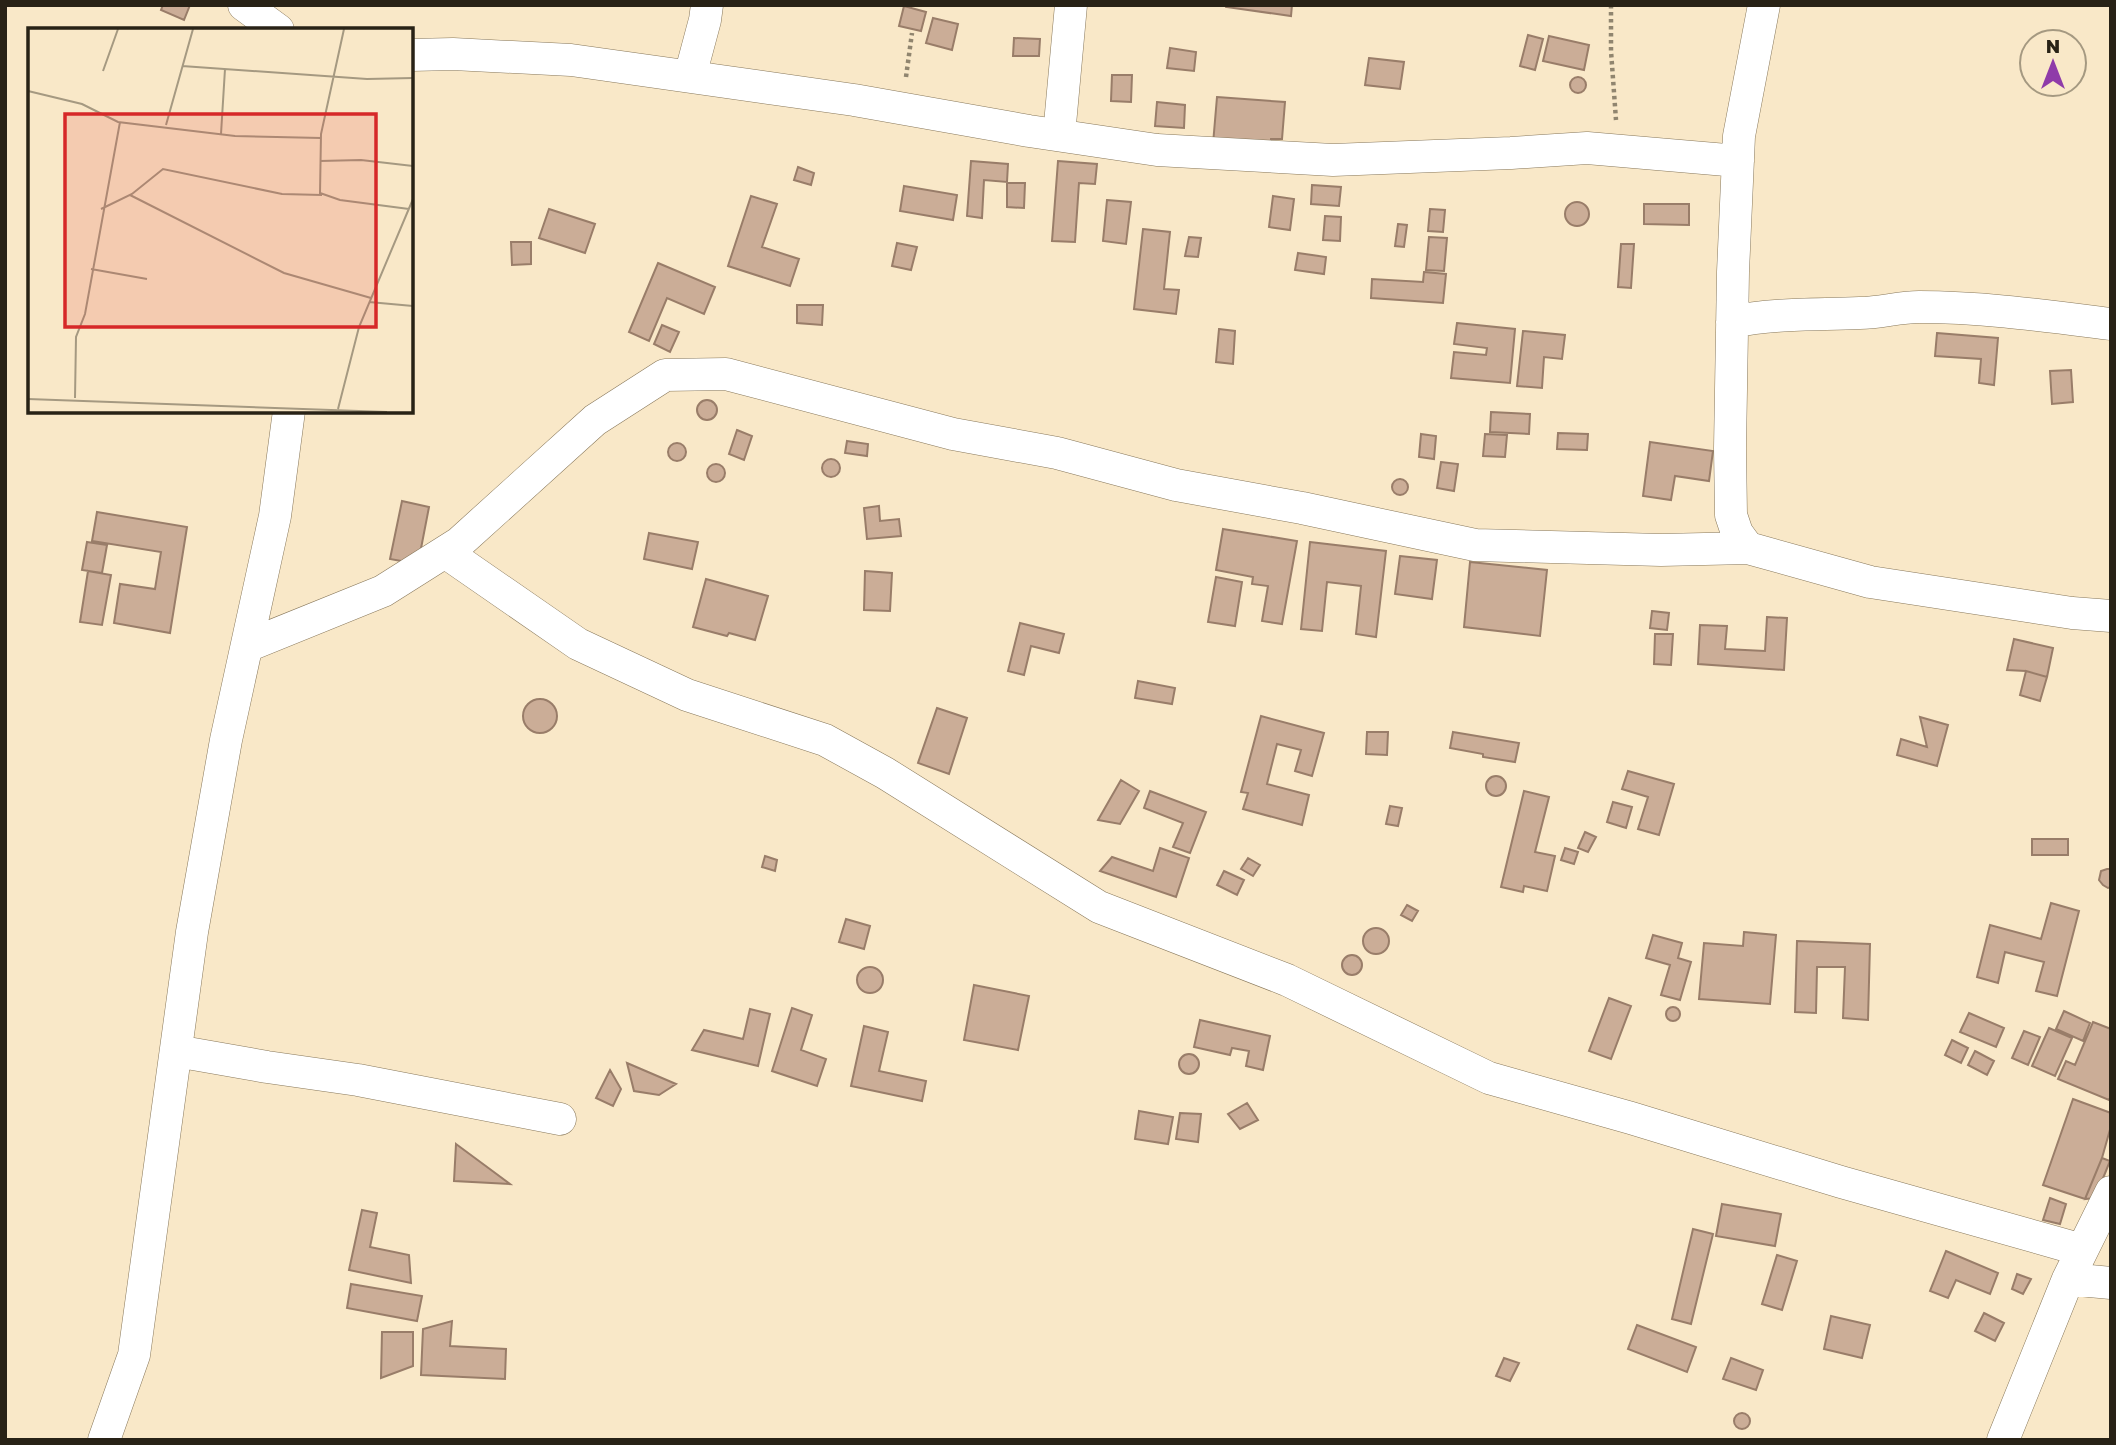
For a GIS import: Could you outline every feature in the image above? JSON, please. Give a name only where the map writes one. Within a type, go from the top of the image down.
[{"type":"street","points":[[244,5],[275,28]]},
{"type":"street","points":[[690,76],[705,20],[706,5]]},
{"type":"street","points":[[1059,135],[1071,5]]},
{"type":"street","points":[[1748,548],[1737,533],[1731,515],[1732,322],[1740,136],[1764,5]]},
{"type":"street","points":[[413,55],[453,54],[571,60],[690,76],[1157,150],[1333,160],[1587,148],[1738,162]]},
{"type":"street","points":[[1732,322],[1756,317],[1876,313],[1915,307],[2009,311],[2111,324]]},
{"type":"street","points":[[247,646],[383,591],[459,543],[595,421],[665,375],[726,374],[953,434],[1057,453],[1175,485],[1302,508],[1475,545],[1661,550],[1748,548],[1870,582],[2111,617]]},
{"type":"street","points":[[104,1440],[134,1356],[192,932],[226,740],[275,516],[289,413]]},
{"type":"street","points":[[444,552],[578,644],[687,695],[825,740],[885,773],[1099,907],[1287,980],[1489,1078],[2082,1250]]},
{"type":"street","points":[[176,1051],[358,1080],[560,1119]]},
{"type":"street","points":[[2003,1440],[2068,1279],[2111,1192]]},
{"type":"street","points":[[2068,1279],[2111,1283]]},
{"type":"path","points":[[1611,5],[1616,150]]},
{"type":"path","points":[[903,109],[912,33]]},
{"type":"building","points":[[163,5],[190,5],[184,20],[161,10]]},
{"type":"building","points":[[1226,5],[1292,5],[1291,16]]},
{"type":"building","points":[[904,6],[926,12],[921,31],[899,26]]},
{"type":"building","points":[[933,18],[958,24],[952,50],[926,43]]},
{"type":"building","points":[[1528,35],[1543,39],[1535,70],[1520,66]]},
{"type":"building","points":[[1549,36],[1589,45],[1584,70],[1543,61]]},
{"type":"building","points":[[1014,38],[1040,39],[1039,56],[1013,56]]},
{"type":"building","points":[[1170,48],[1196,52],[1194,71],[1167,68]]},
{"type":"building","points":[[1369,58],[1404,62],[1400,89],[1365,85]]},
{"type":"building","points":[[1112,75],[1132,75],[1131,102],[1111,101]]},
{"type":"building","points":[[1575,77],[1581,77],[1586,85],[1584,91],[1575,93],[1570,88],[1570,82]]},
{"type":"building","points":[[1217,97],[1285,102],[1282,139],[1271,139],[1270,149],[1213,144]]},
{"type":"building","points":[[1157,102],[1185,105],[1184,128],[1155,126]]},
{"type":"building","points":[[971,161],[1008,164],[1007,182],[984,180],[982,218],[967,216]]},
{"type":"building","points":[[1058,161],[1097,164],[1095,184],[1079,183],[1075,242],[1052,241]]},
{"type":"building","points":[[798,167],[814,173],[811,185],[794,180]]},
{"type":"building","points":[[1007,183],[1025,183],[1024,208],[1007,207]]},
{"type":"building","points":[[1312,185],[1341,187],[1339,206],[1311,204]]},
{"type":"building","points":[[904,186],[957,195],[953,220],[900,211]]},
{"type":"building","points":[[751,196],[777,204],[762,247],[799,259],[790,286],[728,266]]},
{"type":"building","points":[[1273,196],[1294,199],[1290,230],[1269,227]]},
{"type":"building","points":[[1107,200],[1131,202],[1126,244],[1103,241]]},
{"type":"building","points":[[1577,202],[1586,205],[1589,214],[1586,223],[1577,226],[1568,223],[1565,214],[1568,205]]},
{"type":"building","points":[[1644,204],[1689,204],[1689,225],[1644,224]]},
{"type":"building","points":[[549,209],[595,224],[585,253],[539,238]]},
{"type":"building","points":[[1430,209],[1445,210],[1443,232],[1428,231]]},
{"type":"building","points":[[1325,216],[1341,217],[1340,241],[1323,240]]},
{"type":"building","points":[[1398,224],[1407,225],[1404,247],[1395,246]]},
{"type":"building","points":[[1143,229],[1170,232],[1164,289],[1179,290],[1176,314],[1134,309]]},
{"type":"building","points":[[1189,237],[1201,238],[1198,257],[1185,256]]},
{"type":"building","points":[[1429,237],[1447,238],[1444,271],[1426,270]]},
{"type":"building","points":[[511,242],[531,242],[531,264],[512,265]]},
{"type":"building","points":[[897,243],[917,247],[911,270],[892,266]]},
{"type":"building","points":[[1621,244],[1634,244],[1631,288],[1618,287]]},
{"type":"building","points":[[1298,253],[1326,257],[1324,274],[1295,270]]},
{"type":"building","points":[[658,263],[715,287],[704,314],[667,298],[649,341],[629,332]]},
{"type":"building","points":[[1424,272],[1446,274],[1443,303],[1371,298],[1372,279],[1423,282]]},
{"type":"building","points":[[797,305],[823,305],[822,325],[797,323]]},
{"type":"building","points":[[1457,323],[1515,329],[1510,383],[1451,378],[1454,352],[1486,355],[1487,348],[1454,344]]},
{"type":"building","points":[[662,325],[679,332],[670,352],[654,344]]},
{"type":"building","points":[[1219,329],[1235,331],[1233,364],[1216,362]]},
{"type":"building","points":[[1523,331],[1565,335],[1562,359],[1544,357],[1542,388],[1517,386]]},
{"type":"building","points":[[1937,333],[1998,338],[1994,385],[1979,383],[1981,359],[1935,356]]},
{"type":"building","points":[[2071,370],[2073,402],[2052,404],[2050,371]]},
{"type":"building","points":[[703,400],[711,400],[717,410],[711,420],[703,420],[697,414],[697,406]]},
{"type":"building","points":[[1491,412],[1530,414],[1529,434],[1490,432]]},
{"type":"building","points":[[737,430],[752,436],[744,460],[729,454]]},
{"type":"building","points":[[1558,433],[1588,434],[1587,450],[1557,449]]},
{"type":"building","points":[[1421,434],[1436,436],[1434,459],[1419,457]]},
{"type":"building","points":[[1485,434],[1507,435],[1505,457],[1483,456]]},
{"type":"building","points":[[847,441],[868,444],[867,456],[845,453]]},
{"type":"building","points":[[1650,442],[1713,451],[1709,481],[1675,476],[1671,500],[1643,496]]},
{"type":"building","points":[[677,443],[683,446],[686,452],[683,458],[677,461],[671,458],[668,452],[671,446]]},
{"type":"building","points":[[831,459],[837,462],[840,468],[837,474],[831,477],[825,474],[822,468],[825,462]]},
{"type":"building","points":[[1441,462],[1458,464],[1454,491],[1437,488]]},
{"type":"building","points":[[716,464],[722,467],[725,473],[722,479],[716,482],[710,479],[707,473],[710,467]]},
{"type":"building","points":[[1400,479],[1408,487],[1400,495],[1392,487]]},
{"type":"building","points":[[402,501],[429,507],[418,564],[390,559]]},
{"type":"building","points":[[879,506],[880,521],[899,519],[901,536],[867,539],[864,508]]},
{"type":"building","points":[[97,512],[187,527],[170,633],[114,623],[120,584],[155,589],[161,552],[92,541]]},
{"type":"building","points":[[1223,529],[1297,541],[1282,624],[1262,621],[1268,586],[1252,584],[1253,577],[1216,570]]},
{"type":"building","points":[[649,533],[698,542],[692,569],[644,559]]},
{"type":"building","points":[[87,542],[107,545],[102,573],[82,570]]},
{"type":"building","points":[[1310,542],[1386,551],[1376,637],[1356,634],[1361,586],[1327,582],[1322,631],[1301,629]]},
{"type":"building","points":[[1400,556],[1437,560],[1432,599],[1395,594]]},
{"type":"building","points":[[1470,562],[1547,570],[1540,636],[1464,627]]},
{"type":"building","points":[[88,571],[111,575],[102,625],[80,622]]},
{"type":"building","points":[[865,571],[892,573],[890,611],[864,610]]},
{"type":"building","points":[[1216,577],[1242,582],[1235,626],[1208,622]]},
{"type":"building","points":[[706,579],[768,596],[755,640],[693,627]]},
{"type":"building","points":[[1652,611],[1669,613],[1667,630],[1650,628]]},
{"type":"building","points":[[1767,617],[1787,618],[1784,670],[1698,664],[1700,625],[1727,626],[1725,649],[1765,651]]},
{"type":"building","points":[[1020,623],[1064,634],[1059,653],[1031,646],[1024,675],[1008,671]]},
{"type":"building","points":[[1655,634],[1673,634],[1671,665],[1654,664]]},
{"type":"building","points":[[2014,639],[2053,648],[2047,677],[2026,671],[2007,670]]},
{"type":"building","points":[[2026,671],[2047,677],[2040,701],[2020,695]]},
{"type":"building","points":[[1138,681],[1175,688],[1172,704],[1135,698]]},
{"type":"building","points":[[540,699],[552,704],[557,716],[552,728],[540,733],[528,728],[523,716],[528,704]]},
{"type":"building","points":[[937,708],[967,718],[949,774],[918,763]]},
{"type":"building","points":[[1261,716],[1324,733],[1312,776],[1295,771],[1301,750],[1277,744],[1267,784],[1309,795],[1302,825],[1243,809],[1248,793],[1241,792]]},
{"type":"building","points":[[1920,717],[1948,725],[1937,766],[1897,755],[1901,739],[1927,747]]},
{"type":"building","points":[[1367,732],[1388,732],[1387,755],[1366,754]]},
{"type":"building","points":[[1453,732],[1519,743],[1515,762],[1450,748]]},
{"type":"building","points":[[1628,771],[1674,784],[1659,835],[1638,829],[1648,797],[1622,789]]},
{"type":"building","points":[[1496,776],[1503,779],[1506,786],[1503,793],[1496,796],[1489,793],[1486,786],[1489,779]]},
{"type":"building","points":[[1121,780],[1139,791],[1120,824],[1098,820]]},
{"type":"building","points":[[1150,791],[1206,812],[1190,853],[1173,847],[1183,823],[1144,808]]},
{"type":"building","points":[[1524,791],[1549,797],[1535,852],[1555,856],[1547,891],[1524,886],[1523,892],[1501,887]]},
{"type":"building","points":[[1613,802],[1632,807],[1626,828],[1607,822]]},
{"type":"building","points":[[1390,806],[1402,808],[1398,826],[1386,824]]},
{"type":"building","points":[[1585,832],[1596,837],[1588,852],[1578,848]]},
{"type":"building","points":[[2032,839],[2068,839],[2068,855],[2032,855]]},
{"type":"building","points":[[1160,848],[1189,858],[1176,897],[1100,871],[1112,857],[1153,871]]},
{"type":"building","points":[[1565,848],[1578,852],[1574,864],[1561,860]]},
{"type":"building","points":[[765,856],[777,860],[775,871],[762,867]]},
{"type":"building","points":[[1248,858],[1260,865],[1253,876],[1241,869]]},
{"type":"building","points":[[2111,869],[2111,887],[2108,888],[2099,880],[2101,871]]},
{"type":"building","points":[[1224,871],[1244,880],[1237,895],[1217,885]]},
{"type":"building","points":[[2051,903],[2079,911],[2057,996],[2036,991],[2044,962],[2005,952],[1998,983],[1977,977],[1990,925],[2041,939]]},
{"type":"building","points":[[1407,905],[1418,911],[1412,921],[1401,915]]},
{"type":"building","points":[[846,919],[870,926],[864,949],[839,942]]},
{"type":"building","points":[[1376,928],[1385,932],[1389,941],[1385,950],[1376,954],[1367,950],[1363,941],[1367,932]]},
{"type":"building","points":[[1744,932],[1776,935],[1770,1004],[1699,999],[1704,943],[1743,946]]},
{"type":"building","points":[[1653,935],[1682,943],[1678,958],[1691,962],[1680,1000],[1661,995],[1670,965],[1646,958]]},
{"type":"building","points":[[1797,941],[1870,944],[1868,1020],[1843,1018],[1845,967],[1817,967],[1816,1013],[1795,1012]]},
{"type":"building","points":[[1352,955],[1359,958],[1362,965],[1359,972],[1352,975],[1345,972],[1342,965],[1345,958]]},
{"type":"building","points":[[870,967],[879,971],[883,980],[879,989],[870,993],[861,989],[857,980],[861,971]]},
{"type":"building","points":[[974,985],[1029,996],[1018,1050],[964,1040]]},
{"type":"building","points":[[1609,998],[1631,1006],[1611,1059],[1589,1051]]},
{"type":"building","points":[[1673,1007],[1678,1009],[1678,1019],[1673,1021],[1668,1019],[1666,1014],[1668,1009]]},
{"type":"building","points":[[792,1008],[812,1015],[801,1050],[826,1059],[817,1086],[772,1071]]},
{"type":"building","points":[[750,1009],[770,1014],[758,1066],[692,1050],[704,1030],[743,1039]]},
{"type":"building","points":[[2064,1011],[2090,1023],[2083,1041],[2056,1029]]},
{"type":"building","points":[[1969,1013],[2004,1028],[1996,1047],[1960,1032]]},
{"type":"building","points":[[1200,1020],[1270,1036],[1263,1070],[1246,1066],[1249,1051],[1232,1048],[1230,1055],[1194,1047]]},
{"type":"building","points":[[2093,1022],[2111,1029],[2109,1100],[2058,1079],[2066,1061],[2075,1065]]},
{"type":"building","points":[[864,1026],[888,1032],[879,1071],[926,1081],[922,1101],[851,1086]]},
{"type":"building","points":[[2049,1028],[2072,1038],[2055,1076],[2032,1066]]},
{"type":"building","points":[[2024,1031],[2040,1037],[2028,1065],[2012,1058]]},
{"type":"building","points":[[1952,1040],[1968,1048],[1961,1063],[1945,1055]]},
{"type":"building","points":[[1975,1051],[1994,1061],[1987,1075],[1968,1065]]},
{"type":"building","points":[[1189,1054],[1196,1057],[1199,1064],[1196,1071],[1189,1074],[1182,1071],[1179,1064],[1182,1057]]},
{"type":"building","points":[[627,1063],[676,1084],[659,1095],[634,1091]]},
{"type":"building","points":[[610,1070],[621,1089],[613,1106],[596,1098]]},
{"type":"building","points":[[2073,1099],[2111,1113],[2111,1126],[2102,1158],[2085,1199],[2043,1185]]},
{"type":"building","points":[[1247,1103],[1258,1120],[1240,1129],[1228,1114]]},
{"type":"building","points":[[1139,1111],[1173,1117],[1168,1144],[1135,1139]]},
{"type":"building","points":[[1180,1113],[1201,1114],[1198,1142],[1176,1139]]},
{"type":"building","points":[[456,1144],[510,1184],[454,1181]]},
{"type":"building","points":[[2102,1158],[2110,1161],[2095,1198],[2085,1199]]},
{"type":"building","points":[[2050,1198],[2066,1204],[2060,1224],[2043,1220]]},
{"type":"building","points":[[1722,1204],[1781,1214],[1775,1246],[1716,1236]]},
{"type":"building","points":[[362,1210],[377,1213],[370,1247],[409,1255],[411,1283],[349,1270]]},
{"type":"building","points":[[1693,1229],[1713,1234],[1691,1324],[1672,1319]]},
{"type":"building","points":[[1946,1251],[1998,1273],[1990,1294],[1956,1280],[1948,1298],[1930,1291]]},
{"type":"building","points":[[1777,1255],[1797,1261],[1782,1310],[1762,1304]]},
{"type":"building","points":[[2017,1274],[2031,1279],[2023,1294],[2012,1289]]},
{"type":"building","points":[[351,1284],[422,1296],[417,1321],[347,1308]]},
{"type":"building","points":[[1984,1313],[2004,1323],[1995,1341],[1975,1331]]},
{"type":"building","points":[[1831,1316],[1870,1325],[1862,1358],[1824,1349]]},
{"type":"building","points":[[452,1321],[450,1346],[506,1349],[505,1379],[421,1375],[423,1329]]},
{"type":"building","points":[[1637,1325],[1696,1347],[1687,1372],[1628,1349]]},
{"type":"building","points":[[382,1332],[413,1332],[413,1366],[381,1378]]},
{"type":"building","points":[[1504,1358],[1519,1363],[1510,1381],[1496,1376]]},
{"type":"building","points":[[1731,1358],[1763,1370],[1756,1390],[1723,1379]]},
{"type":"building","points":[[1742,1413],[1748,1415],[1748,1427],[1742,1429],[1736,1427],[1734,1421],[1736,1415]]}]
